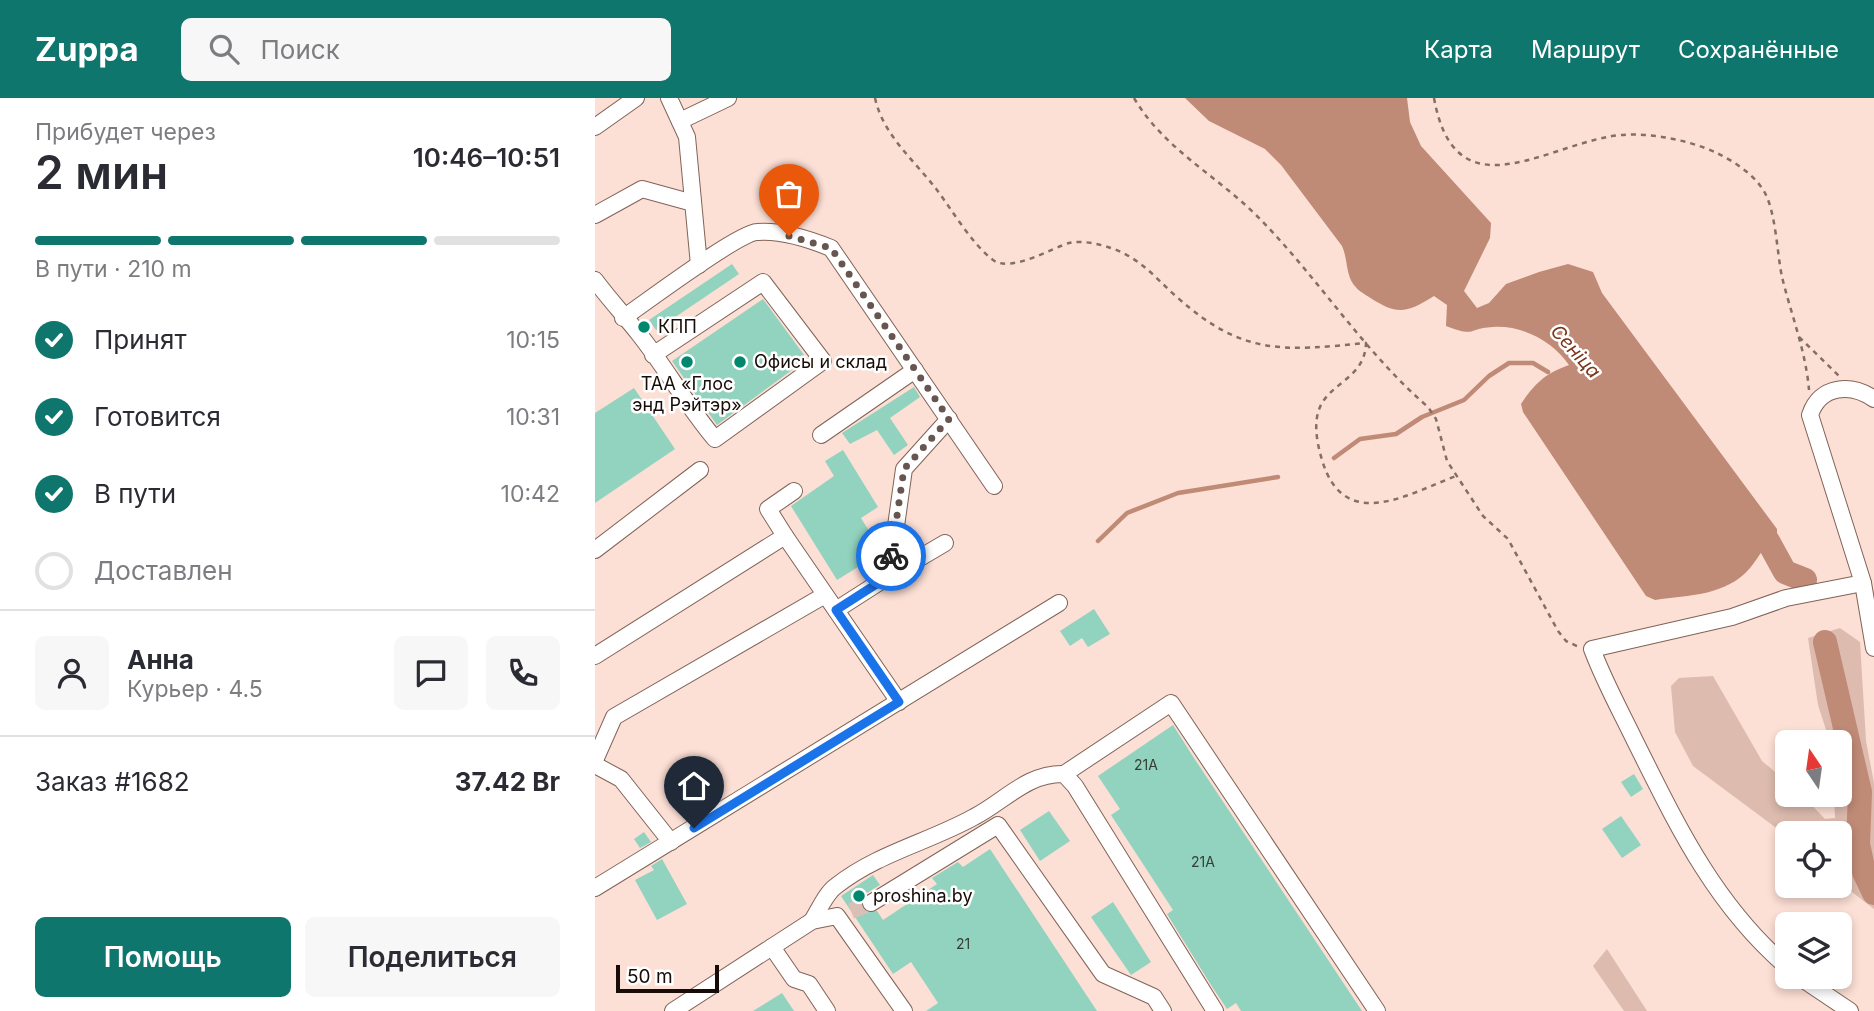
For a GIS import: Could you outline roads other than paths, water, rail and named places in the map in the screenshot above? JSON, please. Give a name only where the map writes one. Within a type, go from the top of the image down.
[{"type":"street","points":[[595,127],[636,98]]},
{"type":"street","points":[[669,98],[687,137],[699,265]]},
{"type":"street","points":[[680,121],[729,98]]},
{"type":"street","points":[[595,215],[642,190],[693,203]]},
{"type":"street","points":[[623,318],[699,265],[754,232],[805,238],[831,248],[994,486]]},
{"type":"street","points":[[595,280],[715,439],[823,361],[763,282],[653,355]]},
{"type":"street","points":[[821,435],[915,370]]},
{"type":"street","points":[[1874,400],[1856,389],[1829,392],[1813,406],[1810,415],[1863,583],[1874,648]]},
{"type":"street","points":[[889,576],[904,469],[949,419]]},
{"type":"street","points":[[595,551],[700,470]]},
{"type":"street","points":[[794,491],[768,509],[899,702]]},
{"type":"street","points":[[595,656],[785,536]]},
{"type":"street","points":[[836,610],[945,543]]},
{"type":"street","points":[[1775,954],[1731,907],[1689,849],[1612,699],[1592,649],[1732,617],[1786,598],[1863,583]]},
{"type":"street","points":[[595,760],[614,717],[825,595]]},
{"type":"street","points":[[595,888],[1059,603]]},
{"type":"street","points":[[812,921],[832,888],[868,863],[974,817],[1024,783],[1049,774],[1064,774],[1171,703],[1377,1011]]},
{"type":"street","points":[[595,765],[621,779],[671,842]]},
{"type":"street","points":[[1064,774],[1075,786],[1216,1011]]},
{"type":"street","points":[[871,902],[998,825],[1103,974],[1154,997],[1163,1011]]},
{"type":"street","points":[[673,1011],[812,921],[844,913],[904,1011]]},
{"type":"street","points":[[772,947],[794,979],[809,984],[827,1011]]},
{"type":"street","points":[[1817,989],[1850,1011]]},
{"type":"water","points":[[1185,98],[1407,98],[1410,122],[1421,146],[1491,223],[1490,238],[1464,291],[1477,308],[1489,303],[1506,284],[1539,272],[1568,264],[1593,272],[1602,293],[1777,529],[1777,534],[1750,568],[1730,584],[1694,595],[1655,600],[1646,596],[1523,412],[1521,404],[1531,390],[1547,375],[1569,365],[1555,349],[1526,332],[1515,329],[1493,327],[1468,332],[1446,326],[1447,305],[1434,296],[1409,309],[1395,310],[1363,293],[1350,278],[1342,246],[1281,165],[1265,149],[1209,121]]},
{"type":"waterway","points":[[1334,458],[1360,439],[1396,434],[1422,417],[1464,400],[1489,376],[1509,363],[1533,363],[1548,372]]},
{"type":"waterway","points":[[1098,541],[1127,513],[1178,493],[1278,477]]},
{"type":"waterway","name":"Сеніца","points":[[1737,533],[1768,541],[1785,572],[1805,580]]},
{"type":"waterway","name":"Сеніца","points":[[1825,642],[1860,792],[1858,844],[1864,872],[1874,893]]},
{"type":"tunnel","points":[[851,911],[871,903]]},
{"type":"place","name":"КПП","points":[[644,327]]},
{"type":"place","name":"ТАА «Глос энд Рэйтэр»","points":[[687,362]]},
{"type":"place","name":"Офисы и склад","points":[[740,362]]},
{"type":"place","name":"proshina.by","points":[[859,896]]}]
